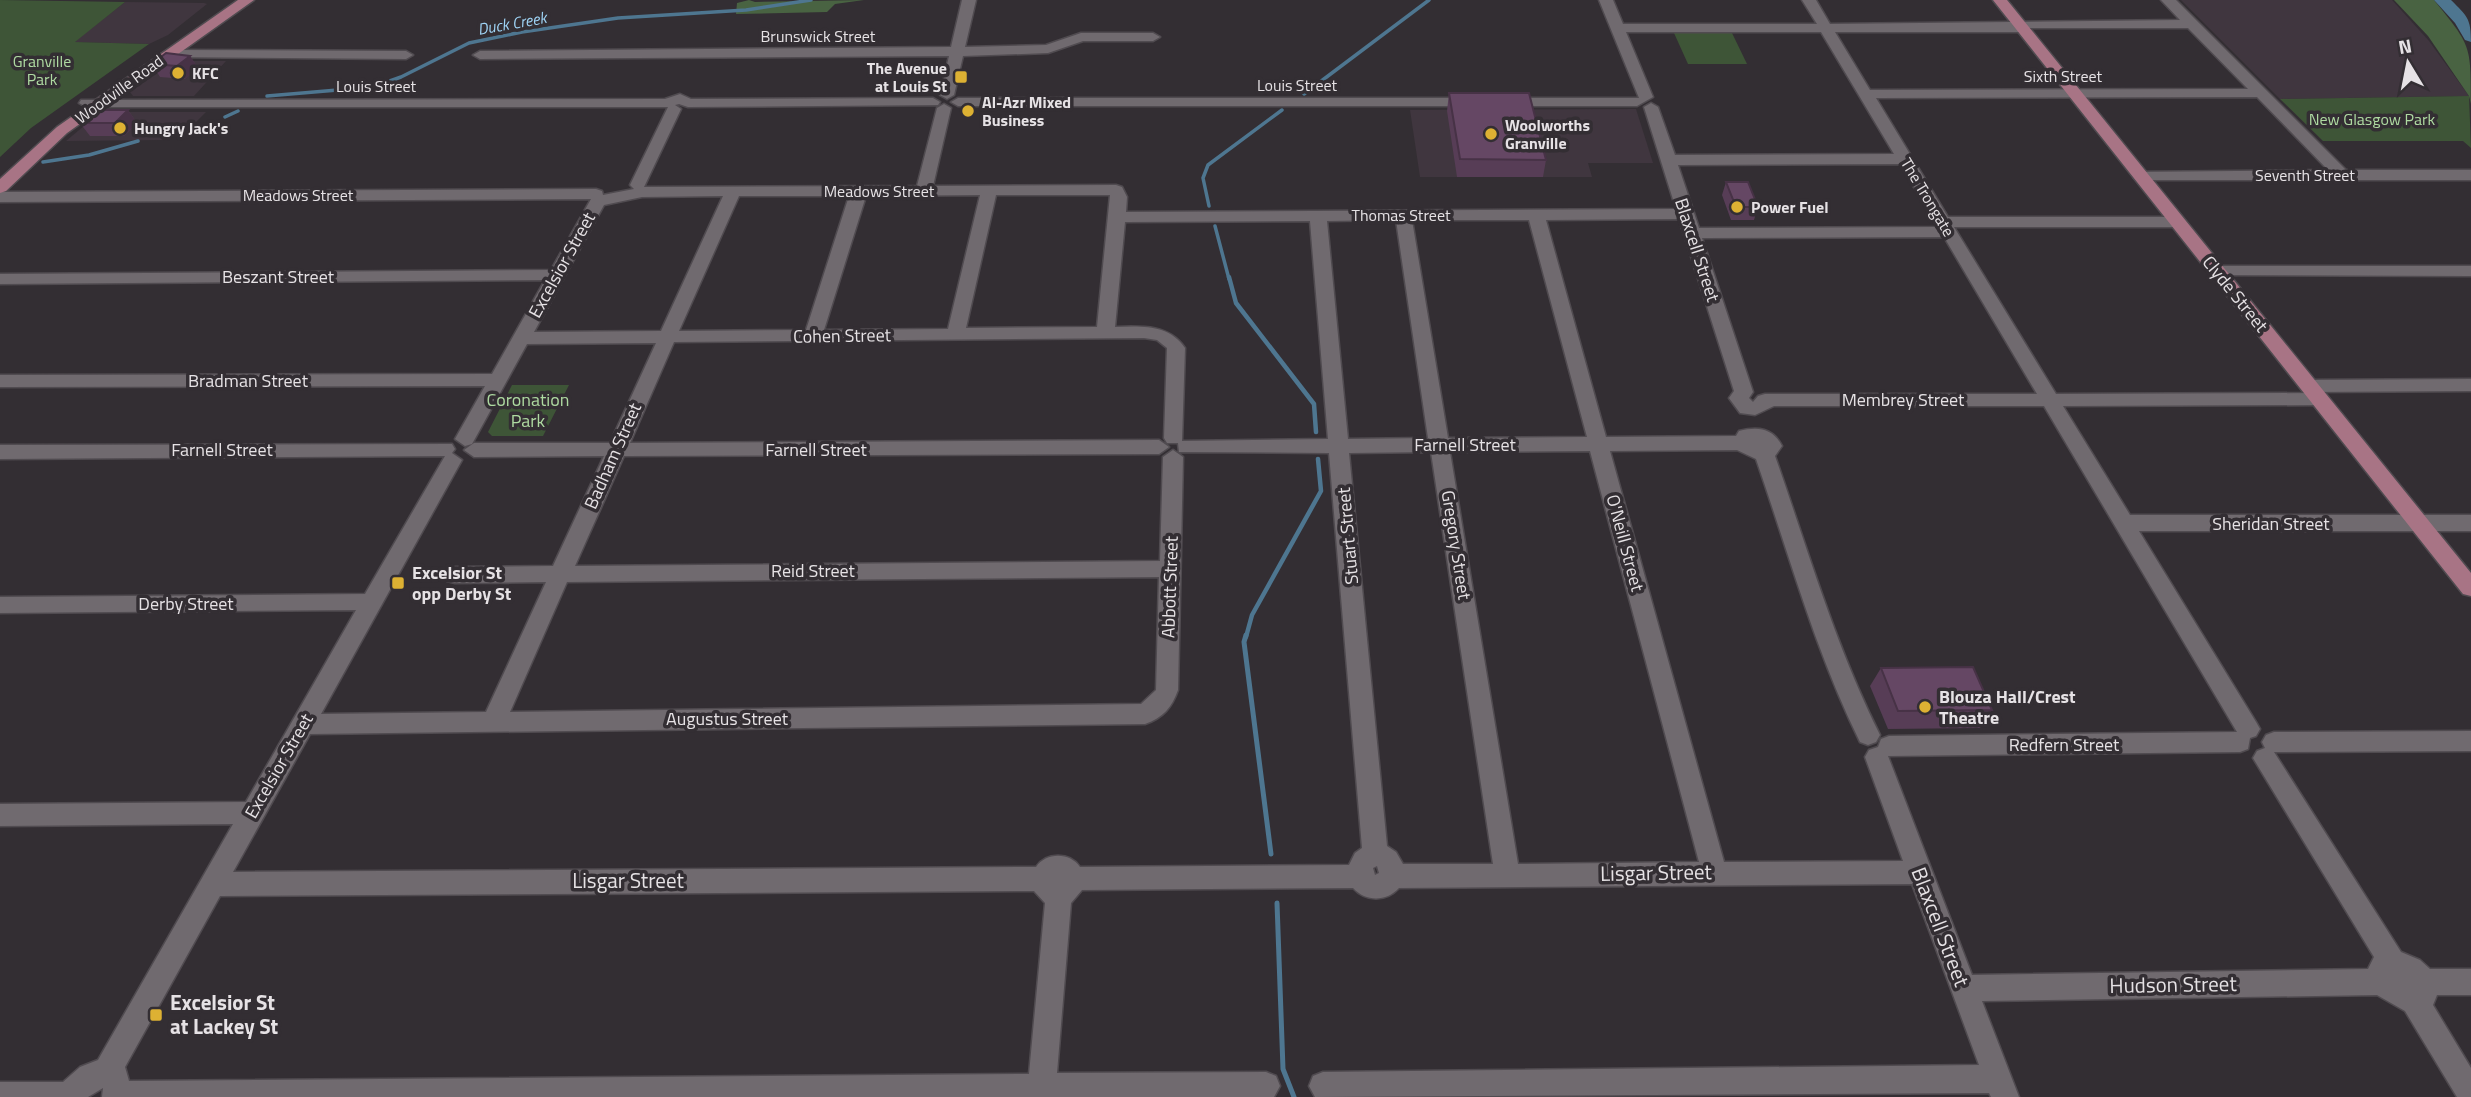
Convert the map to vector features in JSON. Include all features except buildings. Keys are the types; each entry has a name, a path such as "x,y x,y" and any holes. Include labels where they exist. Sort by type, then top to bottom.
{"main road":[{"name":"Woodville Road","path":"0,188 12,167 92,103 233,0"},
{"name":"Woodville Road","path":"92,103 247,0"},
{"name":"Clyde Street","path":"2000,0 2471,589"}],"street":[{"path":"924,191 969,0"},
{"name":"Blaxcell Street","path":"1606,0 1668,160 1753,400 1755,443 1853,705 1878,746 1919,872 2001,1088"},
{"name":"The Trongate","path":"1809,0 2123,523 2244,736"},
{"path":"2168,0 2342,175"},
{"path":"1618,28 2191,24"},
{"name":"Brunswick Street","path":"480,55 957,53 1048,49 1081,37 1153,37"},
{"path":"168,54 406,55"},
{"name":"Sixth Street","path":"1866,94 2260,93"},
{"name":"Louis Street","path":"92,103 677,105 945,102 1645,102"},
{"path":"640,188 677,105"},
{"path":"1668,160 1905,159"},
{"name":"Seventh Street","path":"2140,175 2471,175"},
{"name":"Meadows Street","path":"0,197 597,197 640,188 733,192 1116,190 1119,194 1117,217"},
{"path":"955,335 989,190"},
{"path":"813,336 859,191"},
{"name":"Badham Street","path":"494,721 733,192"},
{"name":"Excelsior Street","path":"111,1088 212,884 522,338 597,197"},
{"name":"O'Neill Street","path":"1536,214 1714,872"},
{"name":"Thomas Street","path":"1117,217 1686,214"},
{"name":"Stuart Street","path":"1318,215 1340,446 1368,866"},
{"name":"Gregory Street","path":"1403,215 1507,875"},
{"path":"1105,333 1117,217"},
{"path":"1692,233 2178,222"},
{"path":"2217,271 2471,271"},
{"name":"Beszant Street","path":"0,279 557,275"},
{"name":"Cohen Street","path":"522,338 1105,333 1162,335"},
{"name":"Abbott Street","path":"1151,711 1163,701 1167,690 1176,348 1173,342 1162,335"},
{"name":"Bradman Street","path":"0,381 497,380"},
{"name":"Membrey Street","path":"1753,400 2050,400 2314,393 2471,385"},
{"name":"Farnell Street","path":"0,452 459,449 616,451 1755,443"},
{"name":"Sheridan Street","path":"2123,523 2471,523"},
{"name":"Reid Street","path":"455,575 1170,569"},
{"name":"Derby Street","path":"0,605 372,602"},
{"name":"Augustus Street","path":"303,724 1128,716 1151,711"},
{"path":"2244,736 2248,751 2471,741"},
{"name":"Redfern Street","path":"1878,746 2244,736"},
{"path":"2270,750 2388,972 2394,993 2471,982"},
{"path":"0,815 252,813"},
{"name":"Lisgar Street","path":"212,884 1059,884 1368,866 1390,862 1393,876 1919,872"},
{"path":"1042,1092 1059,884"},
{"name":"Hudson Street","path":"1963,988 2388,972"},
{"path":"2418,991 2471,1094"},
{"path":"0,1096 70,1096 82,1082 111,1088 1042,1092 1266,1086"},
{"path":"1323,1087 2001,1088"}],"shaded area":[{"path":"2181,0 2392,0 2429,41 2469,96 2280,99"},
{"path":"125,2 207,4 168,35 149,44 74,42"},
{"path":"175,61 226,61 194,96 133,96 130,92"},
{"path":"1636,109 1653,163 1588,163 1592,177 1420,177 1410,110"},
{"path":"113,112 206,112 188,130 162,140 66,141 97,115"}],"green space":[{"name":"Granville Park","path":"0,0 125,2 75,42 149,44 31,128 0,157"},
{"path":"749,0 864,0 835,4 827,12 736,14 737,3"},
{"path":"2394,0 2434,0 2455,27 2462,37 2469,57 2471,104 2469,96 2428,36"},
{"path":"1674,33 1732,33 1747,64 1688,64"},
{"name":"New Glasgow Park","path":"2469,96 2471,148 2463,141 2323,141 2280,99"},
{"name":"Coronation Park","path":"512,385 569,385 543,436 492,436 488,432"}],"waterway":[{"name":"Duck Creek","path":"267,96 373,87 401,77 469,43 522,32 618,18 746,10 811,0"},
{"path":"1304,94 1429,0"},
{"path":"2442,0 2462,21 2471,37"},
{"path":"1209,206 1203,178 1208,165 1282,110"},
{"name":"Duck Creek","path":"225,117 238,111"},
{"name":"Duck Creek","path":"43,162 89,155 138,141"},
{"path":"1215,226 1229,279"},
{"path":"1229,277 1236,303 1314,404 1316,432"},
{"path":"1246,637 1252,615 1321,491 1318,459"},
{"path":"1246,635 1244,642 1271,854"},
{"path":"1277,903 1283,1069 1294,1097"}],"place":[{"name":"KFC","path":"178,73"},
{"name":"The Avenue at Louis St","path":"961,77"},
{"name":"Al-Azr Mixed Business","path":"968,111"},
{"name":"Hungry Jack's","path":"120,128"},
{"name":"Woolworths Granville","path":"1491,134"},
{"name":"Power Fuel","path":"1737,207"},
{"name":"Excelsior St opp Derby St","path":"398,583"},
{"name":"Blouza Hall/Crest Theatre","path":"1925,707"},
{"name":"Excelsior St at Lackey St","path":"156,1015"}]}
